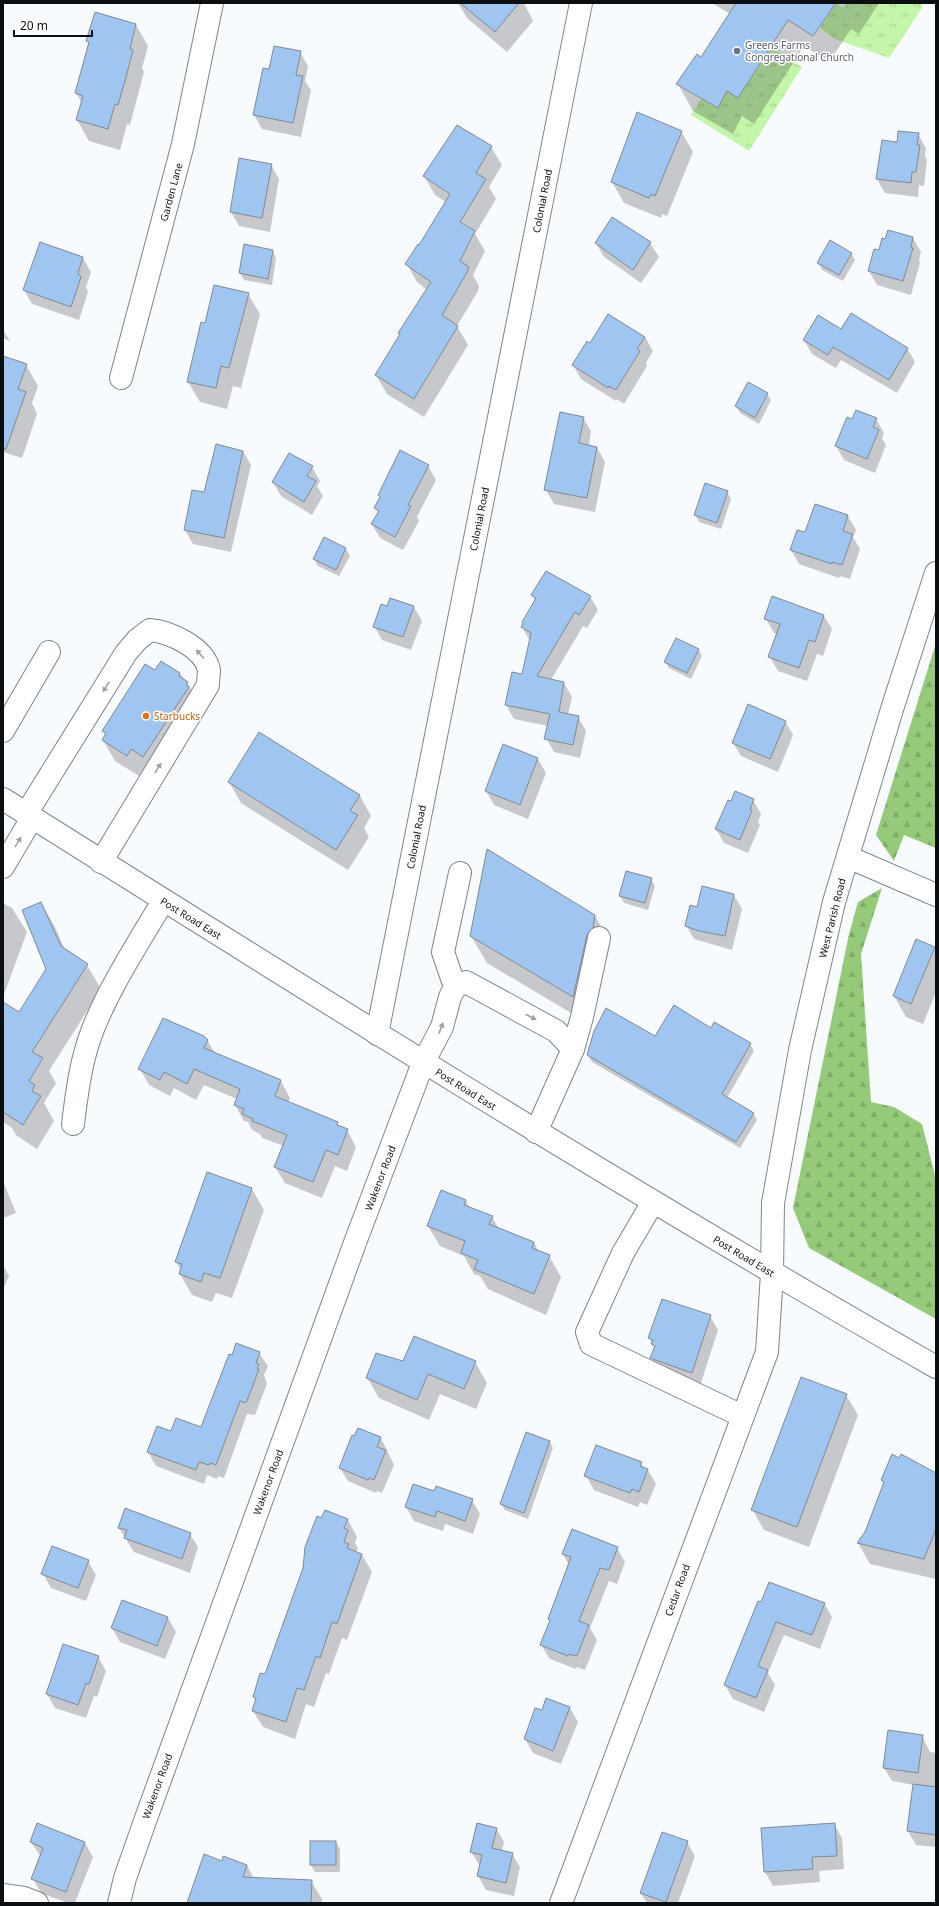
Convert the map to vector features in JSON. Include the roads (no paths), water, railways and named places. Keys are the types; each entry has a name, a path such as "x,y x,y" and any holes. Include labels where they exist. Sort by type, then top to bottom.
{"street":[{"name":"Garden Lane","path":"121,378 183,144 212,3"},
{"name":"Colonial Road","path":"377,1034 581,3"},
{"name":"West Parish Road","path":"772,1273 774,1203 800,1050 834,902 936,573"},
{"path":"3,867 29,816 126,653 145,633 150,630 159,630 194,648 204,659 209,670 208,685 102,862"},
{"path":"3,731 49,652"},
{"name":"Post Road East","path":"3,799 423,1063 536,1132 772,1273 936,1368"},
{"path":"848,857 936,895"},
{"path":"460,873 443,952 455,987 466,982 556,1031 573,1049"},
{"path":"73,1124 78,1084 93,1029 119,977 164,901"},
{"path":"536,1132 573,1049 582,1017 599,938"},
{"name":"Wakenor Road","path":"120,1903 125,1878 145,1821 354,1248 423,1063 442,1027 450,997 455,987"},
{"path":"653,1202 624,1253 587,1332 591,1344 742,1416"},
{"name":"Cedar Road","path":"561,1903 767,1352 772,1273"},
{"path":"3,1895 24,1898 37,1903"}],"place":[{"name":"Greens Farms Congregational Church","path":"737,51"},
{"name":"Starbucks","path":"146,716"}]}
